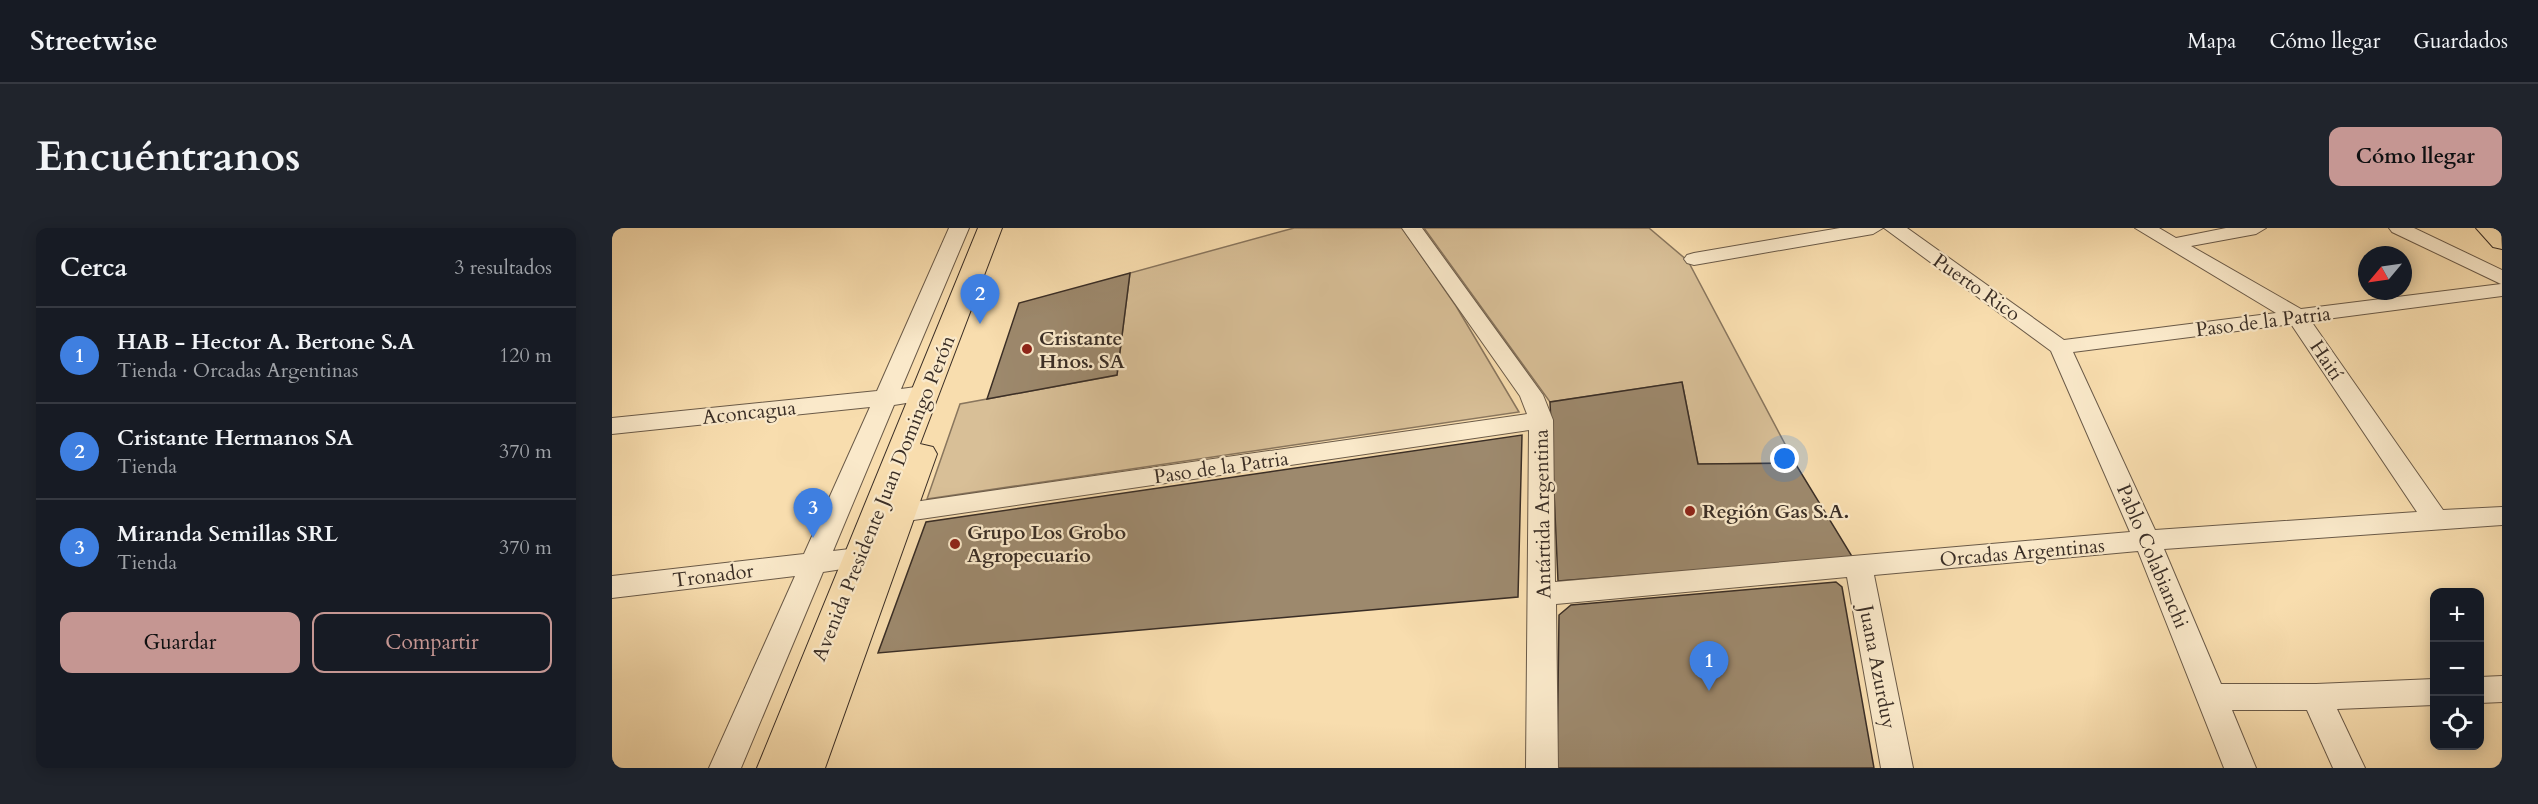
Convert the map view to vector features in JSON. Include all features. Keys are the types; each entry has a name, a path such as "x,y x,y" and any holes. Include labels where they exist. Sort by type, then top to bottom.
{"main road":[{"name":"Avenida Presidente Juan Domingo Perón","path":"777,768 990,228"},
{"name":"Avenida Presidente Juan Domingo Perón","path":"805,768 1007,228"},
{"path":"2488,228 2502,242"}],"street":[{"name":"Avenida Presidente Juan Domingo Perón","path":"725,768 959,228"},
{"name":"Antártida Argentina","path":"1412,228 1531,395 1541,420 1542,768"},
{"path":"1694,259 1873,228"},
{"name":"Puerto Rico","path":"1894,228 2060,347"},
{"name":"Haití","path":"2145,228 2297,316 2435,519"},
{"path":"2174,244 2256,228"},
{"path":"2399,228 2502,278"},
{"name":"Paso de la Patria","path":"2060,347 2502,290"},
{"name":"Pablo Colabianchi","path":"2060,347 2147,540 2240,768"},
{"name":"Aconcagua","path":"612,426 923,394"},
{"name":"Paso de la Patria","path":"900,513 1541,420"},
{"name":"Orcadas Argentinas","path":"1543,594 2147,540 2502,516"},
{"name":"Tronador","path":"612,587 858,558"},
{"name":"Juana Azurduy","path":"1859,567 1897,768"},
{"path":"2484,690 2502,689"},
{"path":"2211,697 2316,697 2430,692"},
{"path":"2316,697 2349,768"}],"shaded area":[{"path":"1294,228 1402,228 1456,306 1519,412 927,499 960,404 1117,375 1130,273"},
{"path":"1424,228 1649,228 1688,261 1795,463 1698,464 1682,382 1550,402"}],"building":[{"path":"1130,273 1117,375 987,399 1019,303"},
{"name":"Región Gas S.A.","path":"1682,382 1698,464 1795,463 1853,558 1558,581 1550,402"},
{"path":"1522,435 1518,597 878,653 926,522"},
{"path":"1836,582 1842,587 1874,768 1557,768 1559,615 1571,605"}],"place":[{"name":"Cristante Hermanos SA","path":"980,324"},
{"name":"Cristante Hnos. SA","path":"1027,349"},
{"name":"Región Gas S.A.","path":"1690,511"},
{"name":"Miranda Semillas SRL","path":"813,538"},
{"name":"Grupo Los Grobo Agropecuario","path":"955,544"},
{"name":"HAB - Hector A. Bertone S.A","path":"1709,691"}]}
